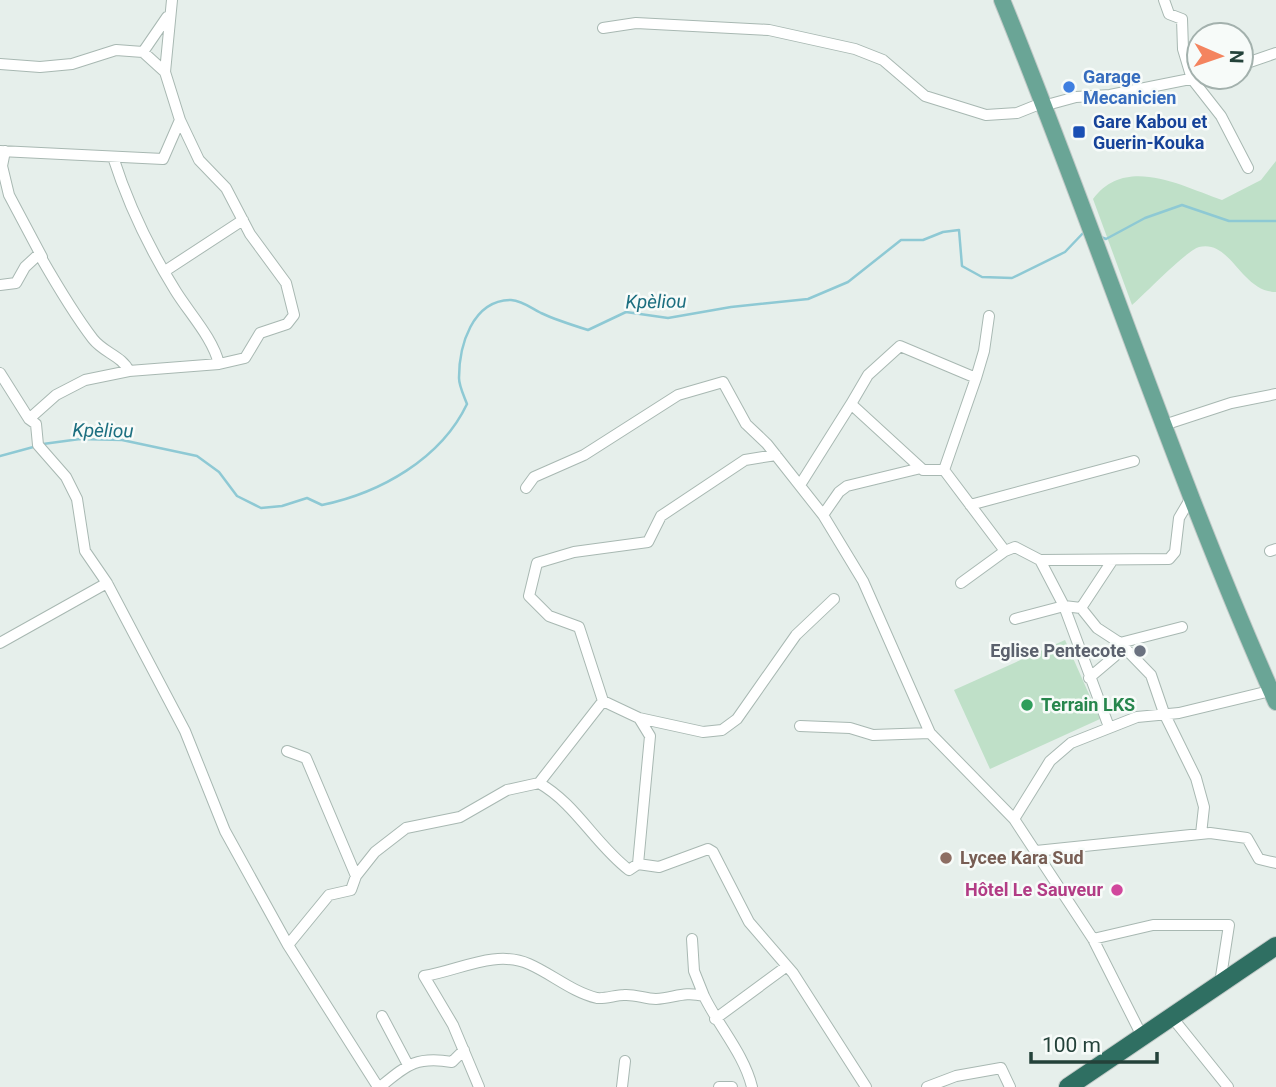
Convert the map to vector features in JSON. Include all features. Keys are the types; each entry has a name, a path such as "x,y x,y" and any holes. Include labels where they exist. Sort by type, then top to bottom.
{"highway":[{"path":"1068,1087 1276,946"}],"main road":[{"path":"1002,0 1104,259 1164,425 1274,694"}],"street":[{"path":"29,419 56,395 85,380 116,376 129,371 219,364 245,358 260,333 287,324 295,315 286,284 250,234 226,188 199,160 180,120 165,72 168,15 172,0"},
{"path":"1164,0 1169,14 1182,19 1185,53"},
{"path":"143,52 168,15"},
{"path":"603,28 636,23 769,30 855,49 883,60 925,96 986,115 1017,113 1042,104 1076,97 1111,95 1185,80"},
{"path":"0,64 40,67 72,64 116,50 143,52 165,72"},
{"path":"1255,60 1276,53"},
{"path":"1205,91 1222,116 1248,167"},
{"path":"129,371 121,359 106,354 91,337 39,254 9,195 2,166 3,151 163,159 180,120"},
{"path":"113,157 137,223 216,350 219,364"},
{"path":"165,271 243,220"},
{"path":"39,254 56,270"},
{"path":"0,285 16,283 25,267 39,254"},
{"path":"944,470 984,351 989,316"},
{"path":"800,485 868,375 900,346 976,378"},
{"path":"0,373 38,429 38,446 66,477 77,499 85,551 107,583 185,731 225,831 288,945 379,1087 408,1065 427,1058 452,1062 464,1050"},
{"path":"526,488 534,477 583,455 628,424 678,395 723,382 746,424 823,514 863,581 930,733 1014,819 1093,939 1142,1036"},
{"path":"1164,425 1231,403 1276,394"},
{"path":"851,404 921,468"},
{"path":"776,456 745,460 661,516 648,542 573,552 537,563 529,596 549,616 579,627 603,701 639,718 703,732 722,730 737,719 796,635 816,612 834,599"},
{"path":"970,505 1134,461"},
{"path":"823,514 847,485 921,468 944,470 1005,551"},
{"path":"961,583 1005,551 1015,547 1040,560 1166,560 1172,557 1179,518 1192,495"},
{"path":"1040,560 1064,606 1109,727"},
{"path":"1081,608 1112,561"},
{"path":"0,643 107,583"},
{"path":"1015,619 1064,606 1081,608 1097,628 1120,643 1151,675 1164,713 1196,778 1204,807 1200,834"},
{"path":"1120,643 1182,627"},
{"path":"1089,678 1115,656 1120,643"},
{"path":"1014,819 1050,761 1071,743 1138,717 1179,713 1245,694 1274,694"},
{"path":"288,945 328,894 351,890 356,876 375,852 406,828 460,817 507,790 539,783 603,701"},
{"path":"638,864 650,736 639,718"},
{"path":"800,726 850,728 873,735 930,733"},
{"path":"287,751 306,758 356,876"},
{"path":"539,783 560,795 609,855 629,870 638,864 659,867 711,849 749,922 787,967 866,1087"},
{"path":"1036,851 1200,834 1247,838 1259,859 1276,863"},
{"path":"1093,939 1153,925 1229,925 1220,984"},
{"path":"692,939 694,971 704,996 715,1019 746,1063 752,1087"},
{"path":"478,1087 464,1050 424,976 452,972 480,961 505,959 528,963 572,988 600,999 632,994 659,999 688,992 704,996"},
{"path":"715,1019 787,967"},
{"path":"382,1016 408,1065"},
{"path":"1171,1016 1228,1087"},
{"path":"622,1087 625,1061"},
{"path":"927,1087 956,1076 1001,1068 1010,1087"},
{"path":"719,1087 732,1087"}],"green space":[{"path":"1276,161 1276,292 1264,290 1254,284 1220,251 1199,247 1176,264 1132,305 1093,199 1106,186 1121,179 1138,176 1172,182 1222,200 1261,180"},
{"name":"Terrain LKS","path":"1065,640 1100,719 990,769 954,690"}],"waterway":[{"path":"1101,237 1106,239 1145,218 1182,205 1229,221 1276,221"},
{"name":"Kpèliou","path":"43,444 80,439 122,440 197,456 219,472 237,496 261,508 282,506 307,498 322,505 387,482 407,471 442,441 467,404 459,378 465,339 477,316 498,302 519,302 552,318 588,330 626,312 668,318 731,307 808,299 848,282 901,240 923,240 943,232 959,230 962,266 982,277 1012,278 1065,252 1085,231"},
{"name":"Kpèliou","path":"0,456 37,446"}],"place":[{"name":"Garage Mecanicien","path":"1069,87"},
{"name":"Gare Kabou et Guerin-Kouka","path":"1079,132"},
{"name":"Eglise Pentecote","path":"1140,651"},
{"name":"Terrain LKS","path":"1027,705"},
{"name":"Lycee Kara Sud","path":"946,858"},
{"name":"Hôtel Le Sauveur","path":"1117,890"}]}
